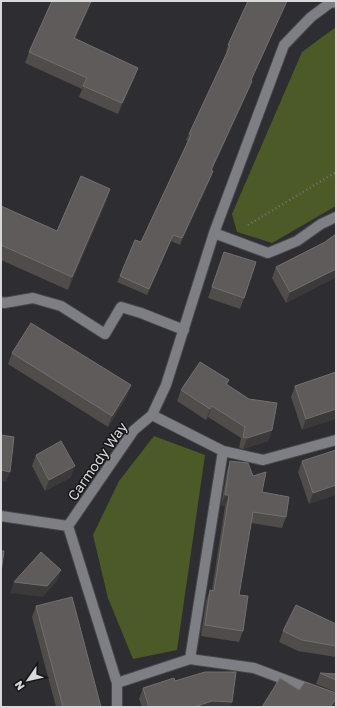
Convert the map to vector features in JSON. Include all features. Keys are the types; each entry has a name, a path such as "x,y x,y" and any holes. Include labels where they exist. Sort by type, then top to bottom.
{"street":[{"path":"336,2 330,4 311,17 284,45 214,233 166,385 152,415 223,451 263,460 336,440"},
{"path":"214,233 268,253 297,241 321,224 336,217"},
{"path":"1,302 4,303 33,298 61,306 104,334 121,307 141,313 184,330"},
{"name":"Carmody Way","path":"68,526 134,430 152,415"},
{"path":"190,659 223,451"},
{"path":"1,516 68,526 118,683 117,707"},
{"path":"118,683 190,659 254,668 336,699"}],"path":[{"path":"227,237 336,172"}],"green space":[{"path":"336,27 336,206 272,243 237,232 232,214 302,52"},
{"path":"154,436 205,455 177,650 133,659 108,598 93,535 119,481"}],"building":[{"path":"52,1 91,1 74,38 138,68 122,103 83,86 87,78 29,52"},
{"path":"248,1 287,1 211,170 213,171 182,238 173,235 149,289 120,276 135,240 141,242 191,135 189,134 230,46 228,45"},
{"path":"81,176 110,189 72,277 1,245 1,206 57,231"},
{"path":"336,234 336,269 290,292 276,267 325,242"},
{"path":"224,252 256,262 244,298 212,287"},
{"path":"31,323 131,385 112,416 12,353"},
{"path":"200,362 229,380 226,384 249,399 277,403 272,430 247,438 243,437 245,427 212,406 210,409 181,390"},
{"path":"336,372 336,409 306,419 295,386"},
{"path":"1,435 14,437 10,472 1,470"},
{"path":"61,441 75,466 49,480 36,455"},
{"path":"336,450 336,485 313,493 302,461"},
{"path":"230,461 248,463 253,476 266,472 262,492 289,497 286,517 253,512 239,595 248,596 243,631 205,625 210,590 214,591 229,495 225,495"},
{"path":"1,551 4,551 1,572"},
{"path":"41,552 61,570 47,586 14,582"},
{"path":"72,597 101,707 63,707 36,606"},
{"path":"296,605 336,624 336,646 302,640 283,631"},
{"path":"205,672 236,672 232,702 212,701 194,707 149,707 143,688 174,678 175,681"},
{"path":"320,673 336,674 336,680"},
{"path":"280,678 299,690 305,682 336,693 336,699 330,707 262,707"}]}
